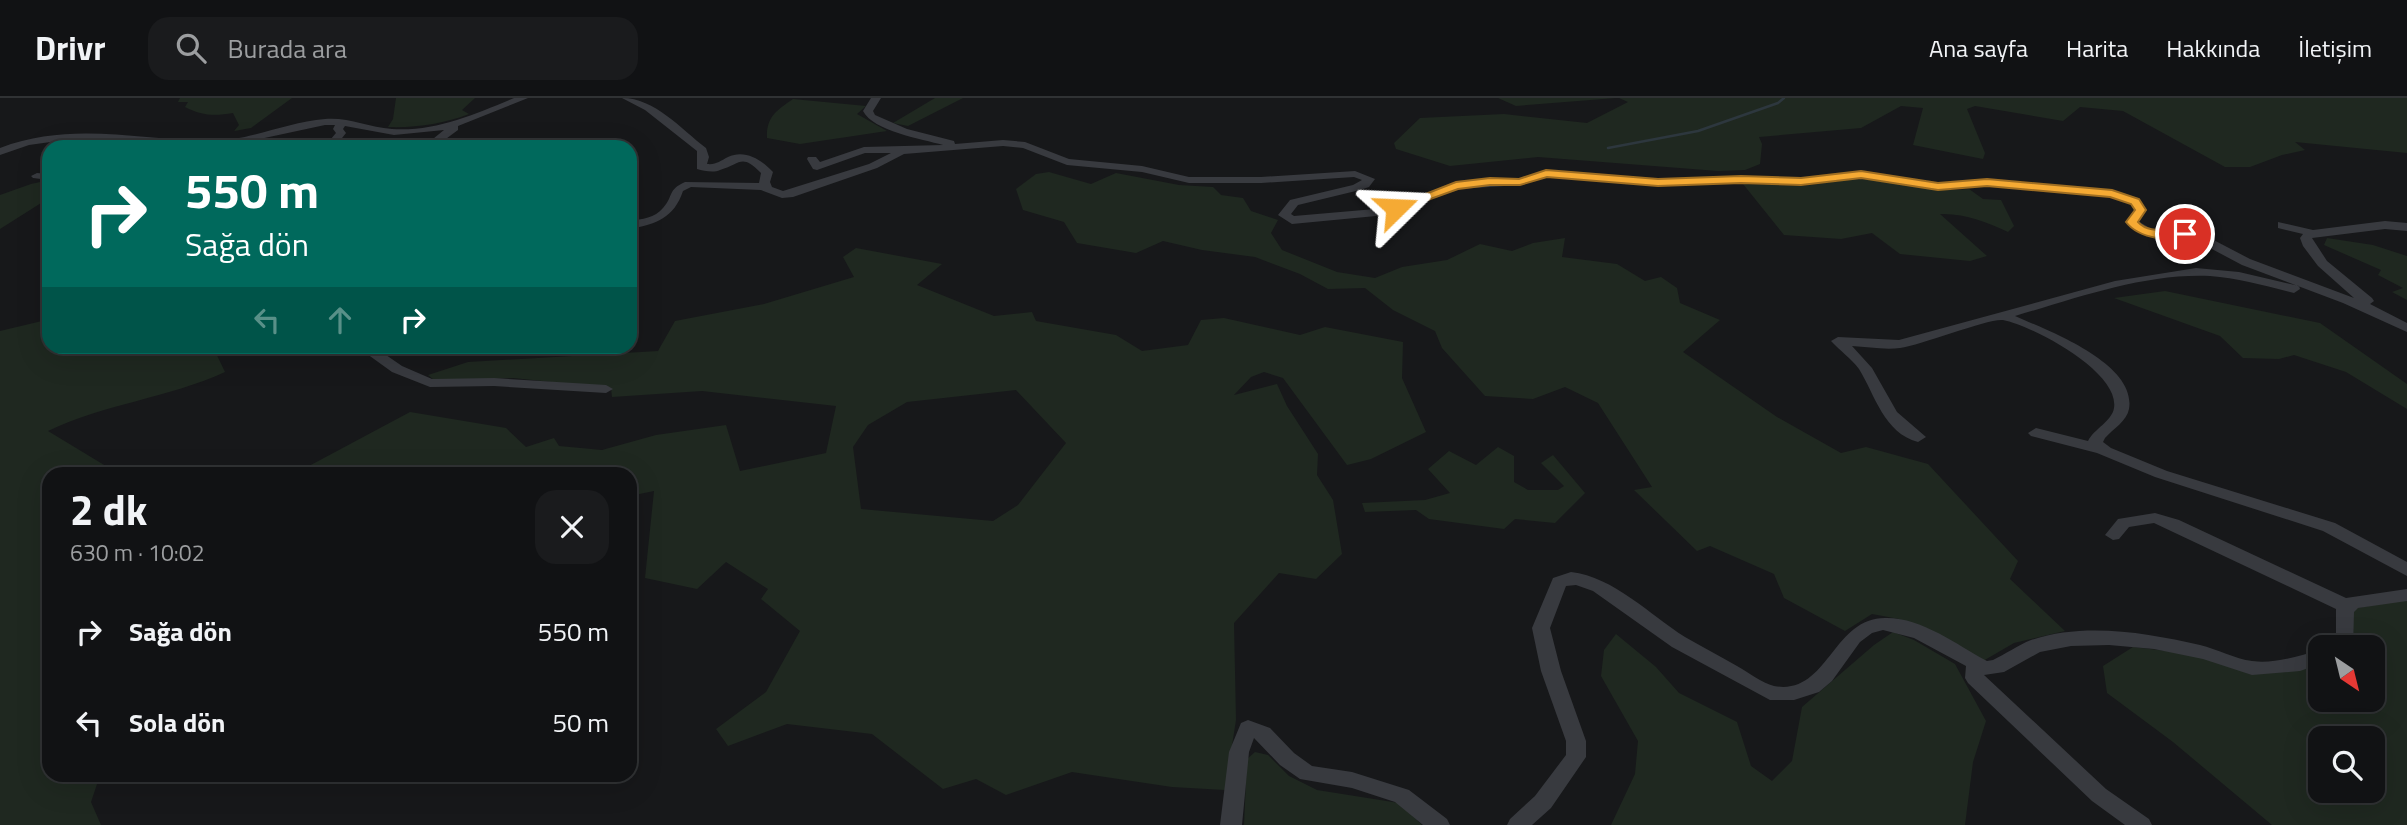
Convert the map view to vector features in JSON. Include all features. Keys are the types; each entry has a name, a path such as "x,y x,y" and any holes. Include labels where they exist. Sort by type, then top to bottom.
{"street":[{"path":"437,140 456,126 523,98"},
{"path":"627,98 664,119 702,150 704,157 701,167 718,167 734,158 754,160 767,172 766,187"},
{"path":"876,98 868,111 871,117 903,131 956,146"},
{"path":"234,140 317,123 343,121 393,132 456,126"},
{"path":"335,140 341,133 338,129 343,121"},
{"path":"0,144 46,138 95,136 155,140"},
{"path":"637,223 664,216 673,205 678,189 689,184 766,187 771,192 793,194 873,166 902,151 1003,143 1024,145 1067,162 1142,169 1189,180 1275,180 1355,174 1369,179 1365,185 1356,188 1294,201 1284,215 1292,220 1376,212 1456,186 1490,181 1520,182 1546,173 1658,182 1801,182 1861,174 1938,187 1987,183 2112,194 2135,202 2140,210 2132,222 2139,230 2154,234 2197,236 2239,259 2383,314 2407,328"},
{"path":"0,152 16,144"},
{"path":"812,159 817,167 863,150 885,147 912,150"},
{"path":"2282,225 2307,229 2407,225"},
{"path":"2307,229 2307,246 2383,314"},
{"path":"1918,437 1897,424 1885,411 1865,368 1858,358 1838,341 1899,344 2072,296 2184,273 2241,275 2383,314"},
{"path":"2004,315 2046,333 2087,356 2116,384 2123,404 2119,417 2097,435 2095,443 2102,449"},
{"path":"375,354 397,369 430,383 494,382 606,389"},
{"path":"2036,433 2102,449 2161,474 2329,527 2407,570"},
{"path":"2113,536 2124,523 2155,518 2348,607"},
{"path":"1518,825 1543,802 1576,757 1576,740 1550,671 1541,628 1559,582 1571,578 1599,587 1679,642 1770,693 1785,695 1810,690 1832,671 1837,658 1859,635 1871,627 1885,624 1911,629 1983,667"},
{"path":"2345,635 2345,609 2353,602 2407,595"},
{"path":"2141,825 2099,795 1975,678 1974,669 2006,663 2035,646 2071,639 2109,638 2179,647 2252,667 2308,661"},
{"path":"1231,825 1239,752 1248,728 1264,733 1287,759 1307,773 1352,780 1402,796 1439,825"}],"shaded area":[{"path":"180,98 292,98 251,128 234,131 239,125 233,113 203,114 185,107 188,102 178,102"},
{"path":"396,98 475,98 462,110 469,114 429,125 388,127 393,119"},
{"path":"935,98 963,98 908,126 893,123"},
{"path":"1498,98 1616,98 1516,106"},
{"path":"1619,98 2407,98 2407,153 2295,142 2305,150 2250,167 2225,167 2123,111 2080,107 2063,121 1975,106 1967,109 1985,153 1983,159 1913,145 1923,108 1901,106 1861,128 1759,137 1762,144 1760,164 1745,170 1718,171 1538,157 1450,166 1396,149 1394,143 1420,118 1504,114 1587,123 1628,102"},
{"path":"793,99 866,106 857,114 887,131 800,144 767,138 771,119"},
{"path":"1049,172 1091,184 1116,173 1179,185 1213,187 1221,195 1243,198 1251,211 1278,220 1271,233 1282,250 1337,272 1375,278 1402,267 1447,260 1480,244 1512,251 1533,243 1565,238 1562,257 1617,264 1645,281 1661,277 1677,288 1680,303 1720,320 1683,352 1777,417 1841,453 1866,447 1928,464 2018,561 2010,579 2065,631 2014,643 1983,661 1899,619 1872,614 1845,631 1784,598 1774,574 1710,546 1697,551 1634,490 1652,487 1598,403 1565,387 1533,399 1485,396 1442,348 1435,331 1393,310 1365,288 1328,289 1300,274 1255,257 1202,250 1163,241 1136,253 1077,243 1064,222 1023,210 1016,189 1036,174"},
{"path":"1855,179 1940,190 1969,189 1983,199 2001,200 2014,226 2008,232 1975,219 1940,214 1987,256 1970,261 1900,254 1872,233 1841,239 1784,235 1743,184 1804,186"},
{"path":"42,182 42,202 0,229 0,195"},
{"path":"2327,238 2373,245 2407,256 2407,300 2392,292 2403,288 2378,275 2381,270 2324,245"},
{"path":"856,248 942,264 917,285 994,316 1032,312 1036,321 1116,335 1142,351 1188,345 1201,320 1224,318 1300,335 1325,327 1403,342 1402,378 1426,432 1371,459 1347,465 1283,378 1264,372 1251,377 1234,395 1277,384 1287,406 1318,454 1317,475 1333,500 1342,554 1316,579 1279,573 1234,623 1236,720 1225,790 1172,787 1072,772 1006,795 976,779 943,789 872,734 787,724 728,746 716,729 766,692 800,631 761,599 768,589 726,562 697,589 645,578 654,491 637,495 637,467 307,467 410,412 506,428 526,447 554,438 559,446 602,450 656,435 726,425 740,471 826,453 836,406 702,391 612,397 611,388 513,378 435,381 428,375 468,362 658,351 675,321 764,304 854,277 843,257","holes":["1016,390 1066,443 1018,505 993,521 861,509 853,447 868,425 907,402"]},
{"path":"2165,291 2320,323 2407,384 2407,409 2346,372 2294,355 2279,359 2243,358 2220,336 2114,298"},
{"path":"42,321 42,354 216,354 225,372 181,388 91,414 48,431 107,467 42,467 42,782 98,782 91,802 101,825 0,825 0,331"},
{"path":"1498,447 1514,456 1514,482 1528,490 1558,490 1564,486 1541,463 1553,455 1585,493 1555,523 1515,519 1504,529 1429,519 1416,510 1365,512 1362,503 1425,500 1450,493 1428,469 1449,451 1476,465"},
{"path":"2407,599 2407,825 2272,825 2173,742 2107,693 2103,666 2133,647 2303,667 2308,665 2308,712 2385,712 2385,635 2353,635 2352,609"},
{"path":"1893,632 1914,640 1955,664 1986,721 1973,762 1965,825 1611,825 1635,774 1638,741 1601,676 1604,650 1616,634 1656,667 1679,693 1737,722 1751,766 1772,781 1792,761 1802,707"},
{"path":"1255,752 1268,755 1289,776 1317,790 1399,803 1422,825 1244,825 1247,759"}],"waterway":[{"path":"1608,148 1698,131 1778,103 1784,98"}],"route":[{"path":"1396,208 1456,186 1490,181 1520,182 1546,173 1606,180 1658,182 1801,182 1861,174 1938,187 1987,183 2112,194 2135,202 2140,210 2132,222 2139,230 2154,234 2185,234"}]}
